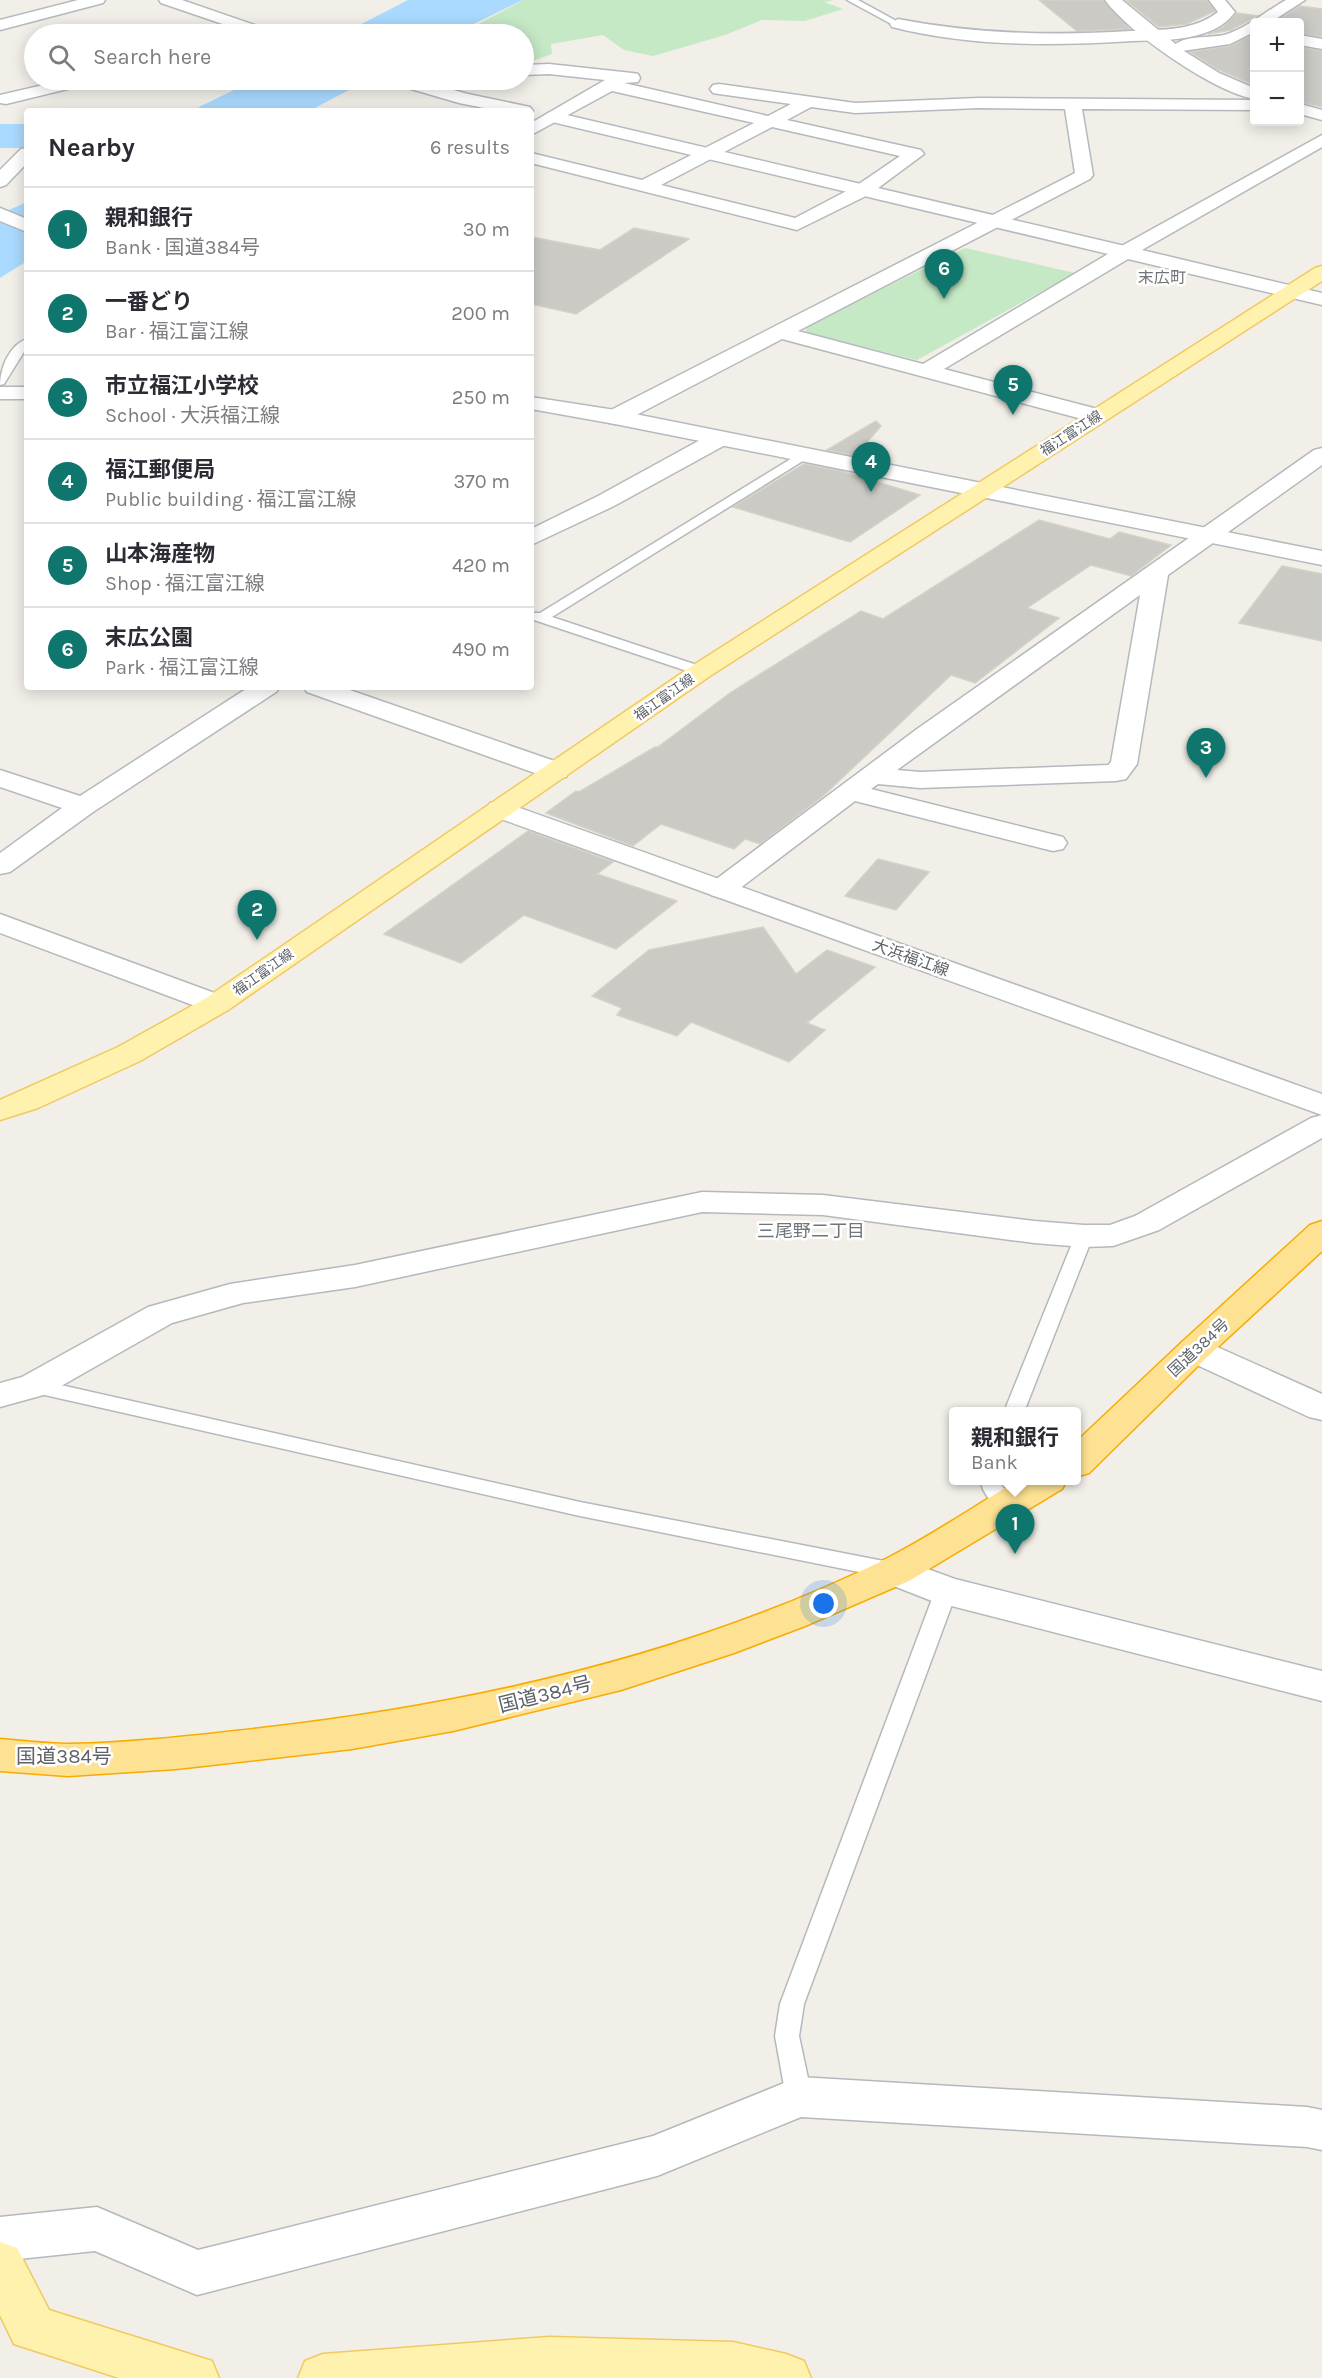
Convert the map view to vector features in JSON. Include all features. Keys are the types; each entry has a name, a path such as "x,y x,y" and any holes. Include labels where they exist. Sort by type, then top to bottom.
{"highway":[{"name":"国道384号","path":"1081,1460 1194,1350 1322,1232"},
{"name":"国道384号","path":"0,1755 68,1760 176,1753 352,1733 453,1716 621,1675 720,1643 790,1617 895,1571 999,1493 1030,1485"}],"main road":[{"name":"福江富江線","path":"0,1110 27,1101 129,1054 217,1004 701,672 1322,272"},
{"path":"0,2264 32,2328 194,2378"},
{"path":"323,2378 549,2360 733,2365 786,2378"}],"street":[{"path":"0,25 97,0"},
{"path":"167,0 235,24"},
{"path":"1113,0 1166,48 1206,74 1250,92"},
{"path":"898,24 946,34 981,37 1063,40 1151,35 1202,29 1227,12 1217,0"},
{"path":"1269,18 1297,0"},
{"path":"1166,48 1222,42 1250,30"},
{"path":"1304,41 1322,44"},
{"path":"534,70 549,69 616,81 771,121 915,154 863,190 797,224 534,159"},
{"path":"534,128 616,81 682,84"},
{"path":"705,87 855,108 980,103 1250,105"},
{"path":"3,98 39,90"},
{"path":"436,90 509,108"},
{"path":"3,98 24,109"},
{"path":"644,186 810,101"},
{"path":"615,417 1084,175 1073,105"},
{"path":"1304,110 1322,115"},
{"path":"534,113 1322,299"},
{"path":"924,372 1125,252 1322,140"},
{"path":"0,181 24,156"},
{"path":"0,214 24,225"},
{"path":"778,332 1097,416"},
{"path":"0,393 24,393"},
{"path":"534,403 1322,558"},
{"path":"534,537 606,501 718,439"},
{"path":"721,889 872,775 1322,455"},
{"path":"872,775 920,780 1116,773 1124,764 1156,574"},
{"path":"0,866 82,806 262,690"},
{"path":"325,690 556,771"},
{"path":"0,778 82,806"},
{"path":"850,792 1053,843"},
{"name":"大浜福江線","path":"500,809 1322,1105"},
{"path":"0,923 217,1004"},
{"path":"0,1395 34,1386 160,1315 242,1292 355,1276 702,1202 823,1204 1084,1236 1113,1235 1147,1223 1322,1125"},
{"path":"1194,1350 1322,1408"},
{"path":"895,1571 946,1591 1322,1686"},
{"path":"0,2239 97,2229 197,2273 657,2155 799,2097 1295,2126 1322,2130"}],"lane":[{"path":"851,0 898,24"},
{"path":"0,382 20,347 24,344"},
{"path":"536,616 802,456"},
{"path":"536,616 701,672"},
{"path":"1016,1407 1084,1236"},
{"path":"34,1386 580,1509 895,1571"},
{"path":"799,2097 787,2036 792,2004 946,1591"}],"green space":[{"path":"524,0 834,0 824,2 843,9 805,21 762,20 725,35 653,56 624,50 603,35 551,44 552,54 534,60 534,24 478,24"},
{"path":"965,248 1075,273 917,360 808,333 805,329 807,326"}],"water":[{"path":"408,0 523,0 474,24 361,24"},
{"path":"234,90 349,90 315,108 197,108"},
{"path":"24,203 24,263 0,278 0,214"}],"building":[{"path":"1039,0 1103,0 1130,29 1077,31"},
{"path":"1126,0 1207,0 1215,11 1187,24 1159,27"},
{"path":"1300,6 1322,9 1322,37 1304,34 1304,18 1280,18"},
{"path":"1237,13 1257,16 1231,30 1208,34 1223,27"},
{"path":"1250,36 1250,83 1217,69 1190,52 1230,46"},
{"path":"1304,48 1322,51 1322,107 1304,103"},
{"path":"634,228 689,239 576,314 534,305 534,238 600,250"},
{"path":"876,421 881,426 855,456 827,450"},
{"path":"804,464 841,471 920,495 850,542 733,507"},
{"path":"1039,520 1110,539 1119,532 1171,545 1131,576 1091,565 1027,608 1059,618 975,683 951,675 823,796 760,844 745,839 734,849 661,824 633,846 546,813 576,791 579,792 658,747 730,693 861,611 883,619"},
{"path":"1282,566 1322,574 1322,641 1239,623"},
{"path":"528,831 613,862 597,874 677,901 616,949 524,915 461,963 384,934"},
{"path":"878,859 929,872 896,910 845,896"},
{"path":"763,927 796,974 827,950 875,967 807,1023 825,1030 789,1062 691,1022 677,1036 617,1015 622,1008 592,996 649,950"}],"waterway":[{"path":"0,136 24,136"}],"place":[{"name":"末広公園","path":"944,299"},
{"name":"山本海産物","path":"1013,415"},
{"name":"福江郵便局","path":"871,492"},
{"name":"市立福江小学校","path":"1206,778"},
{"name":"一番どり","path":"257,940"},
{"name":"親和銀行","path":"1015,1554"}],"district":[{"name":"末広町","path":"1162,277"},
{"name":"三尾野二丁目","path":"811,1231"}]}
